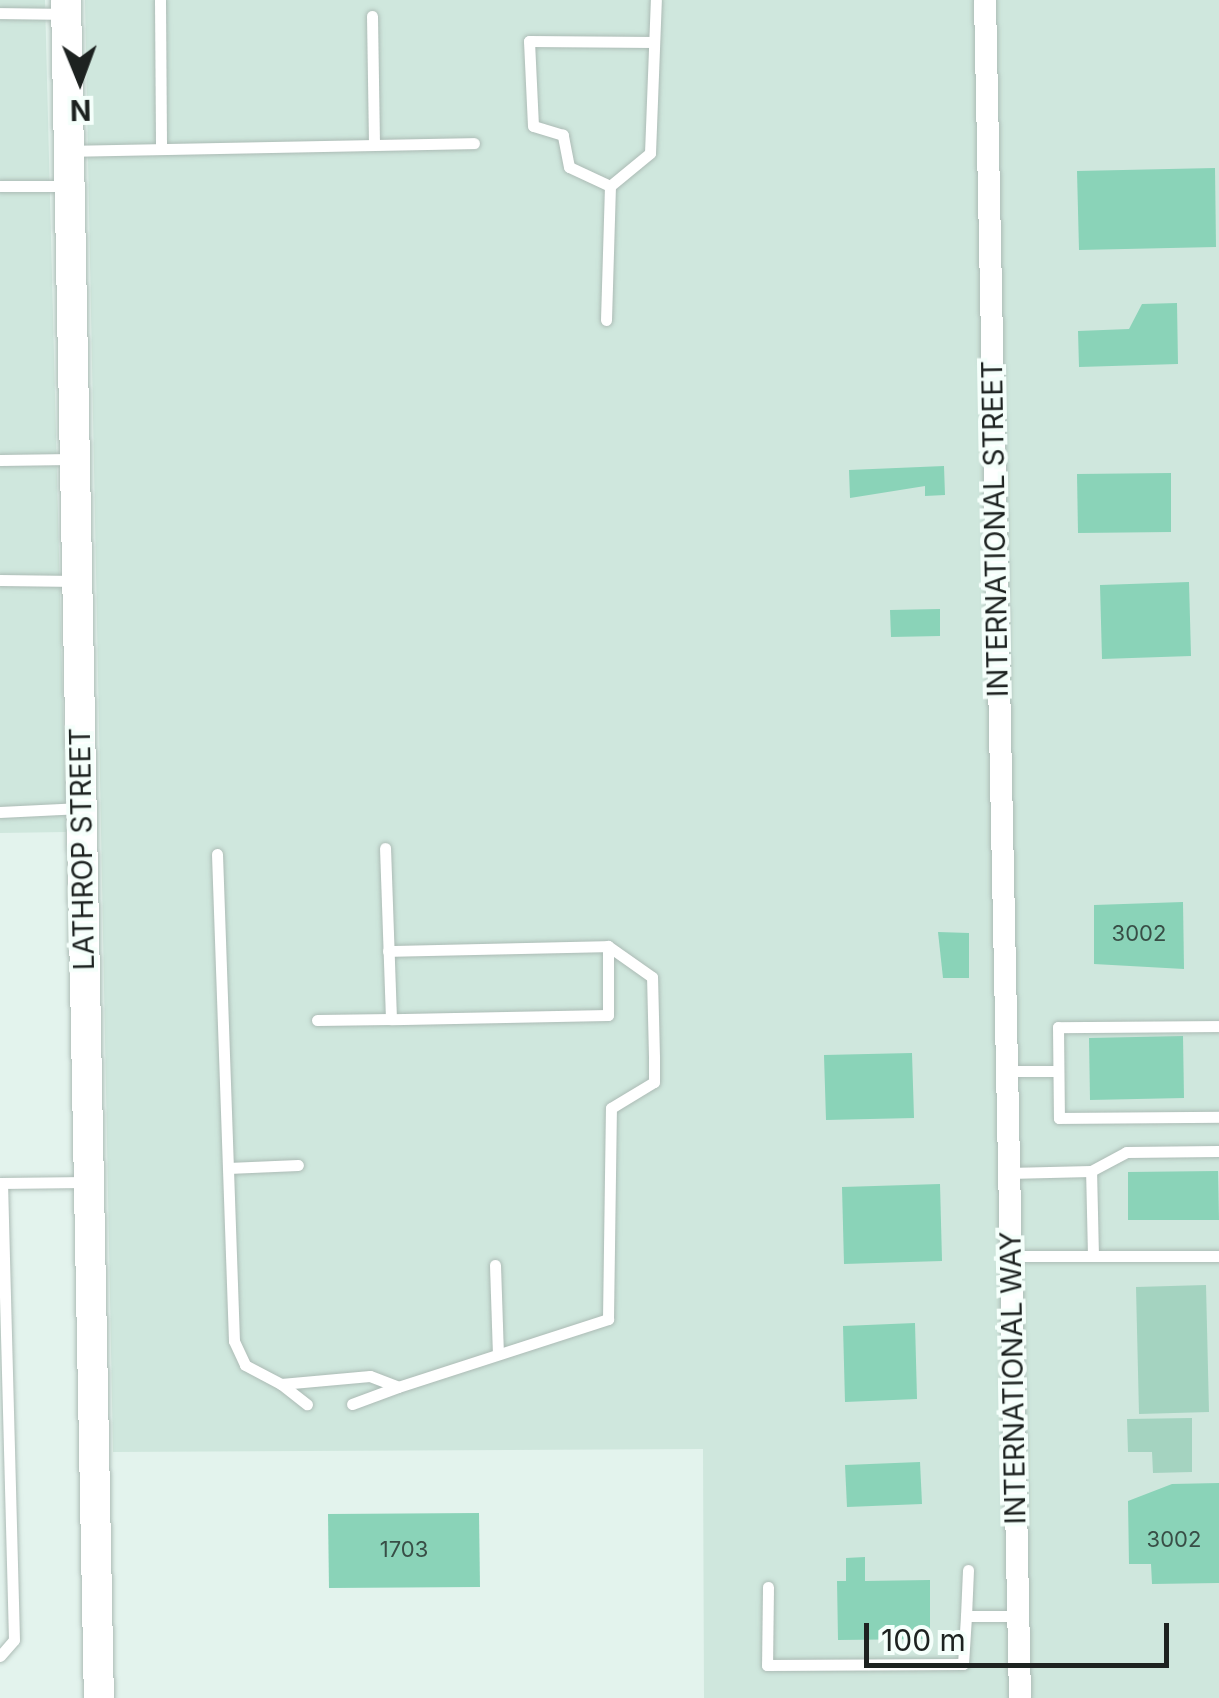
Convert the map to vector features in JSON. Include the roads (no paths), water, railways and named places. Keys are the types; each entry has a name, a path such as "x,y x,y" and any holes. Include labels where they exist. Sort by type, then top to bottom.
{"main road":[{"name":"LATHROP STREET","path":"66,7 99,1698"}],"street":[{"name":"INTERNATIONAL STREET","path":"985,0 1005,1065"},
{"name":"INTERNATIONAL WAY","path":"1005,1065 1020,1698"}],"lane":[{"path":"160,0 161,149"},
{"path":"606,320 610,186 650,153 656,0"},
{"path":"0,13 66,7"},
{"path":"372,16 374,145"},
{"path":"610,186 568,167 563,135 534,126 529,42 654,42"},
{"path":"69,151 474,143"},
{"path":"0,186 70,186"},
{"path":"0,460 76,458"},
{"path":"0,580 77,580"},
{"path":"0,812 81,808"},
{"path":"385,848 390,1019"},
{"path":"217,854 236,1352 306,1404"},
{"path":"352,1404 498,1354 597,1328 614,1302 612,1108 654,1082 649,970 608,946 388,951"},
{"path":"317,1020 608,1015 608,946"},
{"path":"1219,1026 1058,1027 1059,1118 1219,1117"},
{"path":"1005,1065 1058,1071"},
{"path":"1008,1172 1091,1171 1126,1152 1219,1151"},
{"path":"228,1168 298,1165"},
{"path":"1091,1171 1093,1256"},
{"path":"0,1656 14,1640 7,1598 1,1183 90,1182"},
{"path":"1010,1256 1219,1256"},
{"path":"495,1264 498,1354"},
{"path":"281,1384 370,1376 398,1387"},
{"path":"768,1587 767,1665 963,1664 968,1570"},
{"path":"966,1616 1018,1616"}]}
